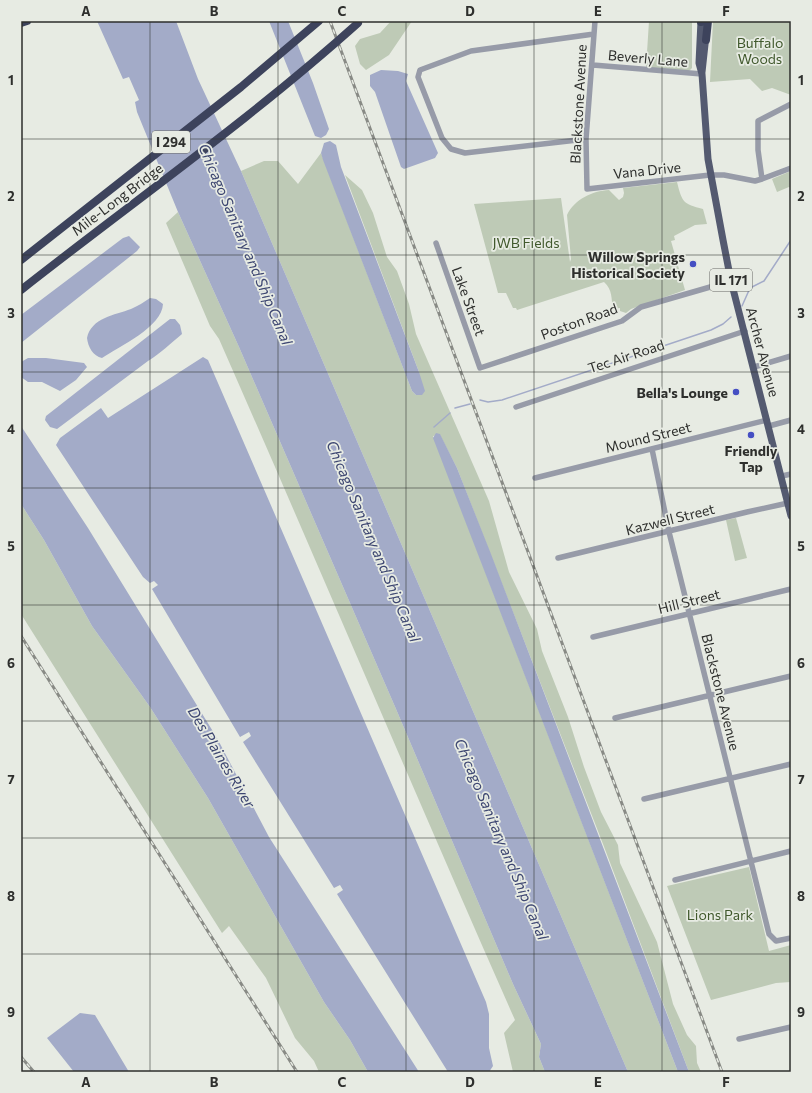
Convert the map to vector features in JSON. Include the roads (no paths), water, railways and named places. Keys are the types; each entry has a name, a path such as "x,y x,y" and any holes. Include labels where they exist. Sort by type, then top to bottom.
{"highway":[{"path":"21,23 27,21"},
{"name":"Mile-Long Bridge","path":"21,260 241,86 319,21"},
{"path":"704,21 706,40"},
{"name":"Mile-Long Bridge","path":"21,290 237,125 314,62 359,22"}],"main road":[{"name":"Archer Avenue","path":"704,21 699,63 702,74 710,175 731,281 791,516"},
{"name":"Archer Avenue","path":"702,74 706,40"}],"street":[{"name":"Blackstone Avenue","path":"587,189 586,139 593,65 595,21"},
{"path":"586,139 464,153 450,149 442,138 418,77 420,70 471,51 594,34"},
{"name":"Beverly Lane","path":"593,65 702,74"},
{"path":"791,104 758,121 758,150 762,179 791,168"},
{"name":"Vana Drive","path":"587,189 710,175 729,176 756,181 762,179"},
{"name":"Lake Street","path":"436,243 480,368"},
{"name":"Poston Road","path":"480,368 622,321 641,307 731,281"},
{"name":"Tec Air Road","path":"516,407 745,331"},
{"path":"754,367 791,356"},
{"name":"Mound Street","path":"536,478 652,448 768,423 791,420"},
{"name":"Blackstone Avenue","path":"652,448 669,532 769,934 773,939 779,941 791,938"},
{"path":"782,476 791,474"},
{"name":"Kazwell Street","path":"558,558 788,503"},
{"name":"Hill Street","path":"593,637 791,589"},
{"path":"616,718 791,676"},
{"path":"644,799 791,764"},
{"path":"675,880 791,851"},
{"path":"739,1039 791,1027"}],"water":[{"name":"Chicago Sanitary and Ship Canal","path":"97,21 176,21 198,79 241,171 628,1072 545,1072 539,1057 541,1044 513,984 239,347 178,212 137,112 135,102 139,100 129,77 123,79"},
{"path":"269,21 288,21 313,83 329,129 326,135 321,138 315,136"},
{"path":"381,70 398,71 408,74 406,81 438,153 435,158 404,169 401,167 375,92 370,86 370,75"},
{"path":"330,141 336,145 341,167 419,372 425,391 422,395 416,395 412,391 323,160 321,153 324,143"},
{"path":"129,236 140,247 137,251 21,343 21,315 123,238"},
{"path":"150,298 156,299 163,304 161,312 156,320 139,335 102,358 96,355 88,345 87,338 89,331 93,326 104,318 131,309"},
{"path":"170,319 175,319 180,325 182,334 157,355 57,429 50,427 45,420 46,416"},
{"path":"203,357 208,360 486,1002 489,1014 489,1048 493,1066 489,1072 448,1072 337,894 343,890 340,885 334,888 243,742 251,736 249,732 240,737 152,589 158,585 154,581 150,583 143,577 56,445 60,438 101,408 108,418"},
{"path":"28,358 46,358 84,363 87,367 76,380 60,391 42,382 28,382 21,377 21,362"},
{"name":"Des Plaines River","path":"21,426 88,528 217,738 269,837 419,1072 368,1072 350,1040 324,1002 208,798 150,707 92,626 44,540 21,504"},
{"path":"436,433 440,434 457,468 689,1072 678,1072 433,438"},
{"path":"80,1013 95,1015 129,1072 74,1072 47,1038"}],"waterway":[{"path":"742,306 750,288 764,281 791,240"},
{"path":"480,400 488,402 502,400 711,330 723,324 731,317"},
{"path":"455,408 470,404"},
{"path":"434,427 450,413"}],"railway":[{"path":"330,21 722,1072"},
{"path":"21,636 297,1072"},
{"path":"21,1057 34,1072"}],"place":[{"name":"Willow Springs Historical Society","path":"693,264"},
{"name":"Bella's Lounge","path":"736,392"},
{"name":"Friendly Tap","path":"751,435"}],"park label":[{"name":"Buffalo Woods","path":"760,50"},
{"name":"JWB Fields","path":"526,242"},
{"name":"Lions Park","path":"720,914"}]}
